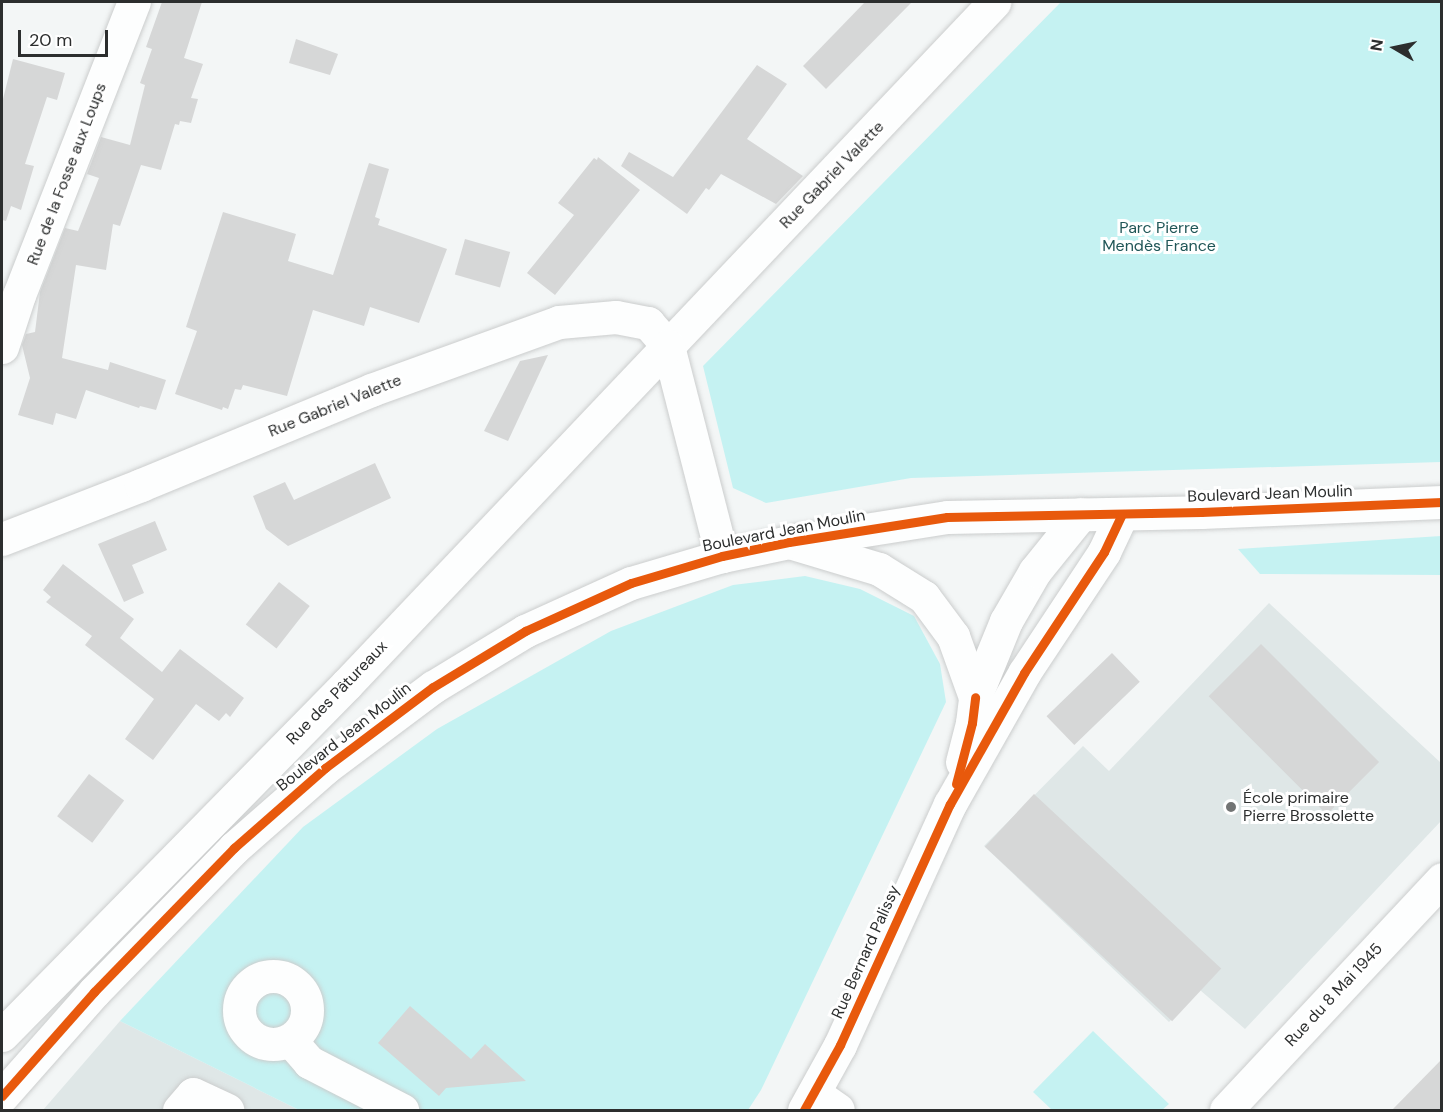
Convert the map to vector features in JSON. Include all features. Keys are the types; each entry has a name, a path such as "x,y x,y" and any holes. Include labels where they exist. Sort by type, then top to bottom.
{"street":[{"name":"Rue de la Fosse aux Loups","path":"2,348 134,2"},
{"name":"Rue Gabriel Valette","path":"668,346 994,2"},
{"name":"Rue Gabriel Valette","path":"2,538 141,485 370,390 559,322 616,317 648,323 668,346 722,556"},
{"name":"Rue des Pâtureaux","path":"2,1035 339,692 668,346"},
{"name":"Boulevard Jean Moulin","path":"2,1096 94,992 234,848 325,768 433,687 525,631 631,583 722,556 789,542 947,517 1122,514 1442,501"},
{"name":"Rue Bernard Palissy","path":"950,804 972,723 975,697 1006,621 1035,571 1081,514"},
{"name":"Rue Bernard Palissy","path":"819,1105 840,1046 950,804 1024,673 1104,552 1122,514"},
{"name":"Rue Bernard Palissy","path":"789,542 879,569 924,597 953,636 975,697"},
{"name":"Rue du 8 Mai 1945","path":"1226,1110 1442,879"},
{"path":"290,1040 309,1062 402,1110"},
{"path":"179,1110 192,1094 228,1110"}],"shaded area":[{"name":"École primaire Pierre Brossolette","path":"1269,603 1441,763 1441,821 1245,1029 1200,990 1169,1022 984,846 1083,746 1109,771"},
{"path":"120,1021 299,1110 43,1110"}],"green space":[{"name":"Parc Pierre Mendès France","path":"1061,2 1441,2 1441,462 911,478 766,503 733,488 703,366"},
{"path":"1441,536 1441,575 1260,574 1238,549"},
{"path":"805,576 860,589 914,616 940,664 946,702 761,1090 748,1110 299,1110 120,1021 303,827 437,729 611,631 733,585"},
{"path":"1093,1031 1169,1104 1162,1110 1052,1110 1033,1092"}],"building":[{"path":"162,2 202,2 184,58 203,64 191,98 198,99 191,123 180,121 179,125 175,124 161,170 141,165 120,226 113,224 106,270 76,265 62,358 108,370 110,362 166,380 156,410 140,406 139,408 86,390 76,419 56,413 53,425 18,415 30,378 22,345 26,334 35,332 40,292 65,228 78,231 99,178 87,174 101,137 130,145 145,85 140,83 152,49 146,47"},
{"path":"865,2 912,2 826,89 803,66"},
{"path":"296,39 338,54 330,75 289,63"},
{"path":"13,59 65,73 57,100 47,97 25,164 34,166 21,210 11,206 6,221 2,220 2,103"},
{"path":"757,65 787,84 747,139 803,176 776,204 721,174 709,190 706,188 687,214 621,166 629,152 673,177"},
{"path":"598,157 640,190 555,295 527,273 574,215 558,203 594,158 597,160"},
{"path":"369,163 389,169 375,217 380,219 378,225 447,249 419,323 370,307 364,326 313,310 287,396 243,385 241,390 235,389 228,409 223,407 222,410 175,394 197,331 186,327 223,212 296,234 288,261 333,275"},
{"path":"465,239 510,252 500,288 455,275"},
{"path":"548,355 508,441 484,431 520,361"},
{"path":"375,463 391,498 288,546 266,529 253,496 285,482 294,500"},
{"path":"155,521 167,550 132,565 144,593 124,602 98,544"},
{"path":"63,564 134,619 120,638 162,672 180,649 244,698 230,717 226,713 219,721 196,704 153,760 125,739 154,699 85,645 92,636 46,602 51,597 43,590"},
{"path":"279,582 310,606 276,649 246,625"},
{"path":"1261,644 1379,762 1327,814 1209,696"},
{"path":"1112,653 1140,682 1074,745 1047,716"},
{"path":"89,774 124,800 92,843 57,816"},
{"path":"1034,794 1221,969 1172,1021 985,847"},
{"path":"410,1006 471,1059 485,1044 526,1081 446,1088 439,1096 378,1043"},
{"path":"1442,1059 1442,1110 1392,1110"}],"cycle path":[{"path":"2,1096 94,992 234,848 325,768 433,687 525,631 631,583 722,556 789,542 947,517 1201,512 1442,502"},
{"path":"804,1110 840,1045 950,804 1024,673 1104,552 1122,514"},
{"path":"956,784 972,723 975,697"}],"place":[{"name":"École primaire Pierre Brossolette","path":"1231,807"}]}
